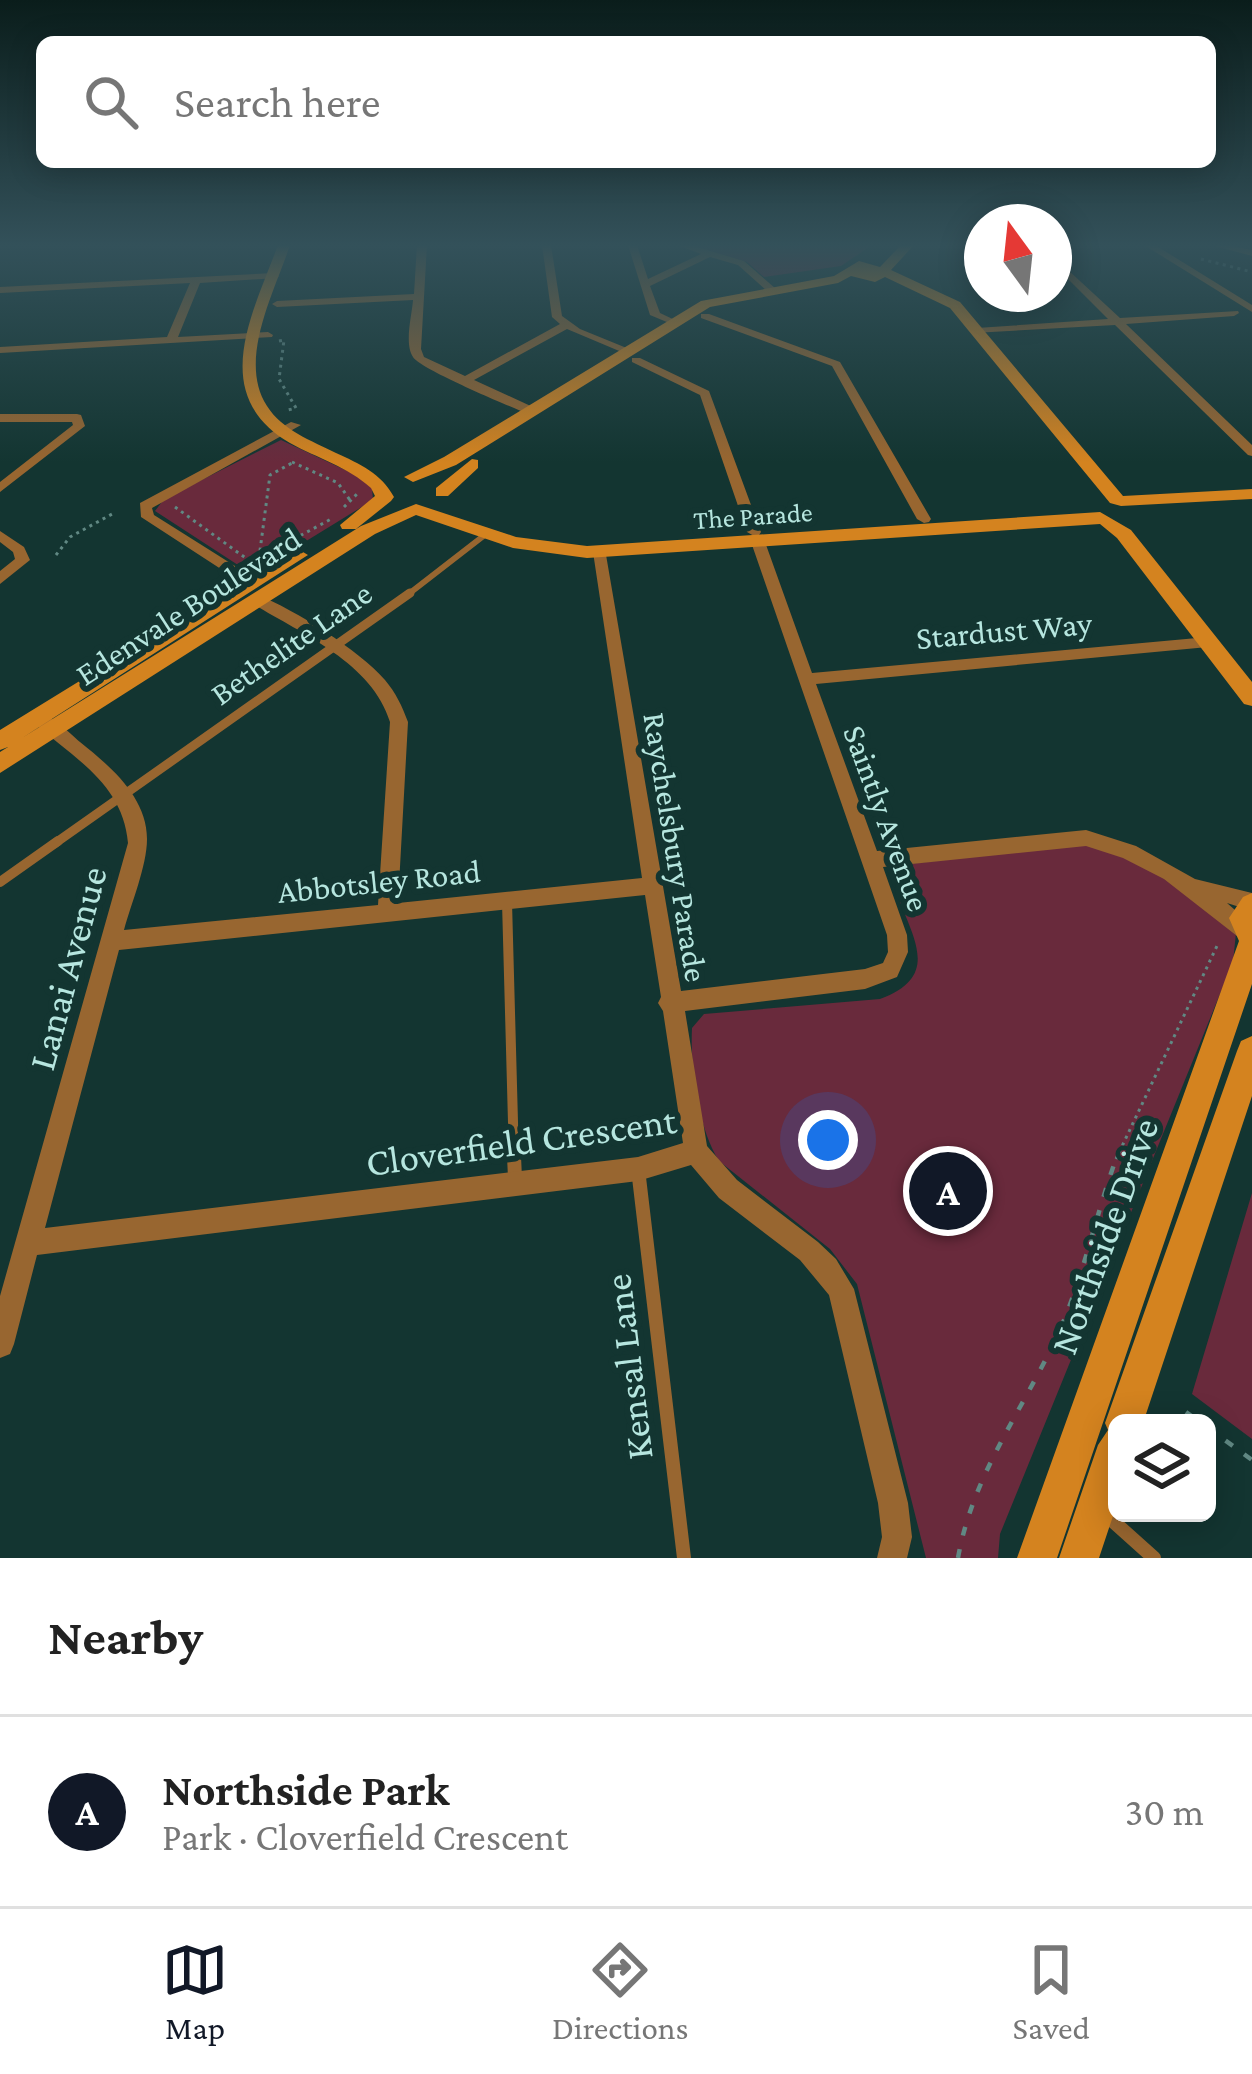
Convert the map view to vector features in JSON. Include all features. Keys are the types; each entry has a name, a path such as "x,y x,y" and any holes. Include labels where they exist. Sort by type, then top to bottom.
{"street":[{"path":"171,340 180,318"},
{"path":"262,335 266,318"},
{"path":"270,318 247,370 249,392 266,418 384,472 410,477"},
{"path":"418,318 417,355 430,368 531,411"},
{"path":"464,382 566,326 560,318"},
{"path":"661,318 674,322"},
{"path":"632,355 682,318"},
{"path":"632,355 702,318"},
{"path":"710,318 833,362 927,524"},
{"path":"961,318 1111,510 1124,534 1252,674"},
{"path":"1114,318 1252,452"},
{"path":"971,332 1208,318"},
{"name":"Saintly Avenue","path":"566,326 705,393 899,944 890,970 854,981 669,1003"},
{"path":"0,350 262,335"},
{"name":"Edenvale Boulevard","path":"0,764 46,724 255,592 361,517 391,484 450,461 632,355"},
{"name":"Edenvale Boulevard","path":"255,592 442,494 460,472 632,355"},
{"path":"0,418 58,415 77,418 79,426 0,488"},
{"path":"288,428 382,492"},
{"path":"288,428 149,502 145,514 382,683 398,711 387,914"},
{"name":"The Parade","path":"410,477 431,478 442,494 478,519 551,538 616,542 756,537"},
{"name":"The Parade","path":"382,492 391,506 486,534 539,547 600,552 1111,510"},
{"path":"1111,510 1252,494"},
{"path":"1111,510 1150,512 1252,504"},
{"path":"0,536 19,550 23,560 0,579"},
{"name":"Raychelsbury Parade","path":"600,552 696,1151"},
{"path":"1217,641 1252,698"},
{"name":"Stardust Way","path":"806,679 1217,641"},
{"path":"46,724 125,794"},
{"name":"Edenvale Boulevard","path":"0,741 46,724"},
{"name":"Lanai Avenue","path":"0,1344 138,843 138,818 125,794"},
{"path":"870,860 1085,838 1119,848 1188,884 1245,928"},
{"path":"1188,884 1245,928"},
{"name":"Abbotsley Road","path":"112,940 651,886"},
{"name":"Northside Drive","path":"1037,1558 1157,1219 1245,928"},
{"path":"1127,1414 1252,1051"},
{"name":"Cloverfield Crescent","path":"28,1243 638,1169 696,1151 713,1175 825,1264 842,1289 893,1503 897,1537 892,1558"},
{"path":"1079,1558 1108,1472"}],"lane":[{"name":"Bethelite Lane","path":"0,882 471,550 486,534"},
{"path":"507,902 516,1184"},
{"name":"Kensal Lane","path":"638,1169 684,1558"},
{"path":"1096,1507 1154,1558"}],"path":[{"path":"166,492 178,500 179,517 220,534 248,561 269,559"},
{"path":"285,545 336,516 355,495 382,492"},
{"path":"56,555 70,537 114,514"},
{"path":"958,1558 967,1510 983,1471 1073,1300 1106,1185 1147,1090 1204,985 1245,928"},
{"path":"1106,1185 1157,1219"},
{"path":"1216,1434 1252,1460"}],"shaded area":[{"path":"281,440 356,475 372,488 373,500 277,559 238,565 155,511 164,499"},
{"path":"1079,844 1144,866 1201,903 1236,933 1233,962 1000,1534 998,1558 926,1558 857,1284 830,1249 719,1161 697,1097 692,1028 704,1014 880,999 902,987 914,974 918,959 892,866"},
{"path":"1252,1193 1252,1439 1192,1394"}],"place":[{"name":"Northside Park","path":"948,1191"}]}
